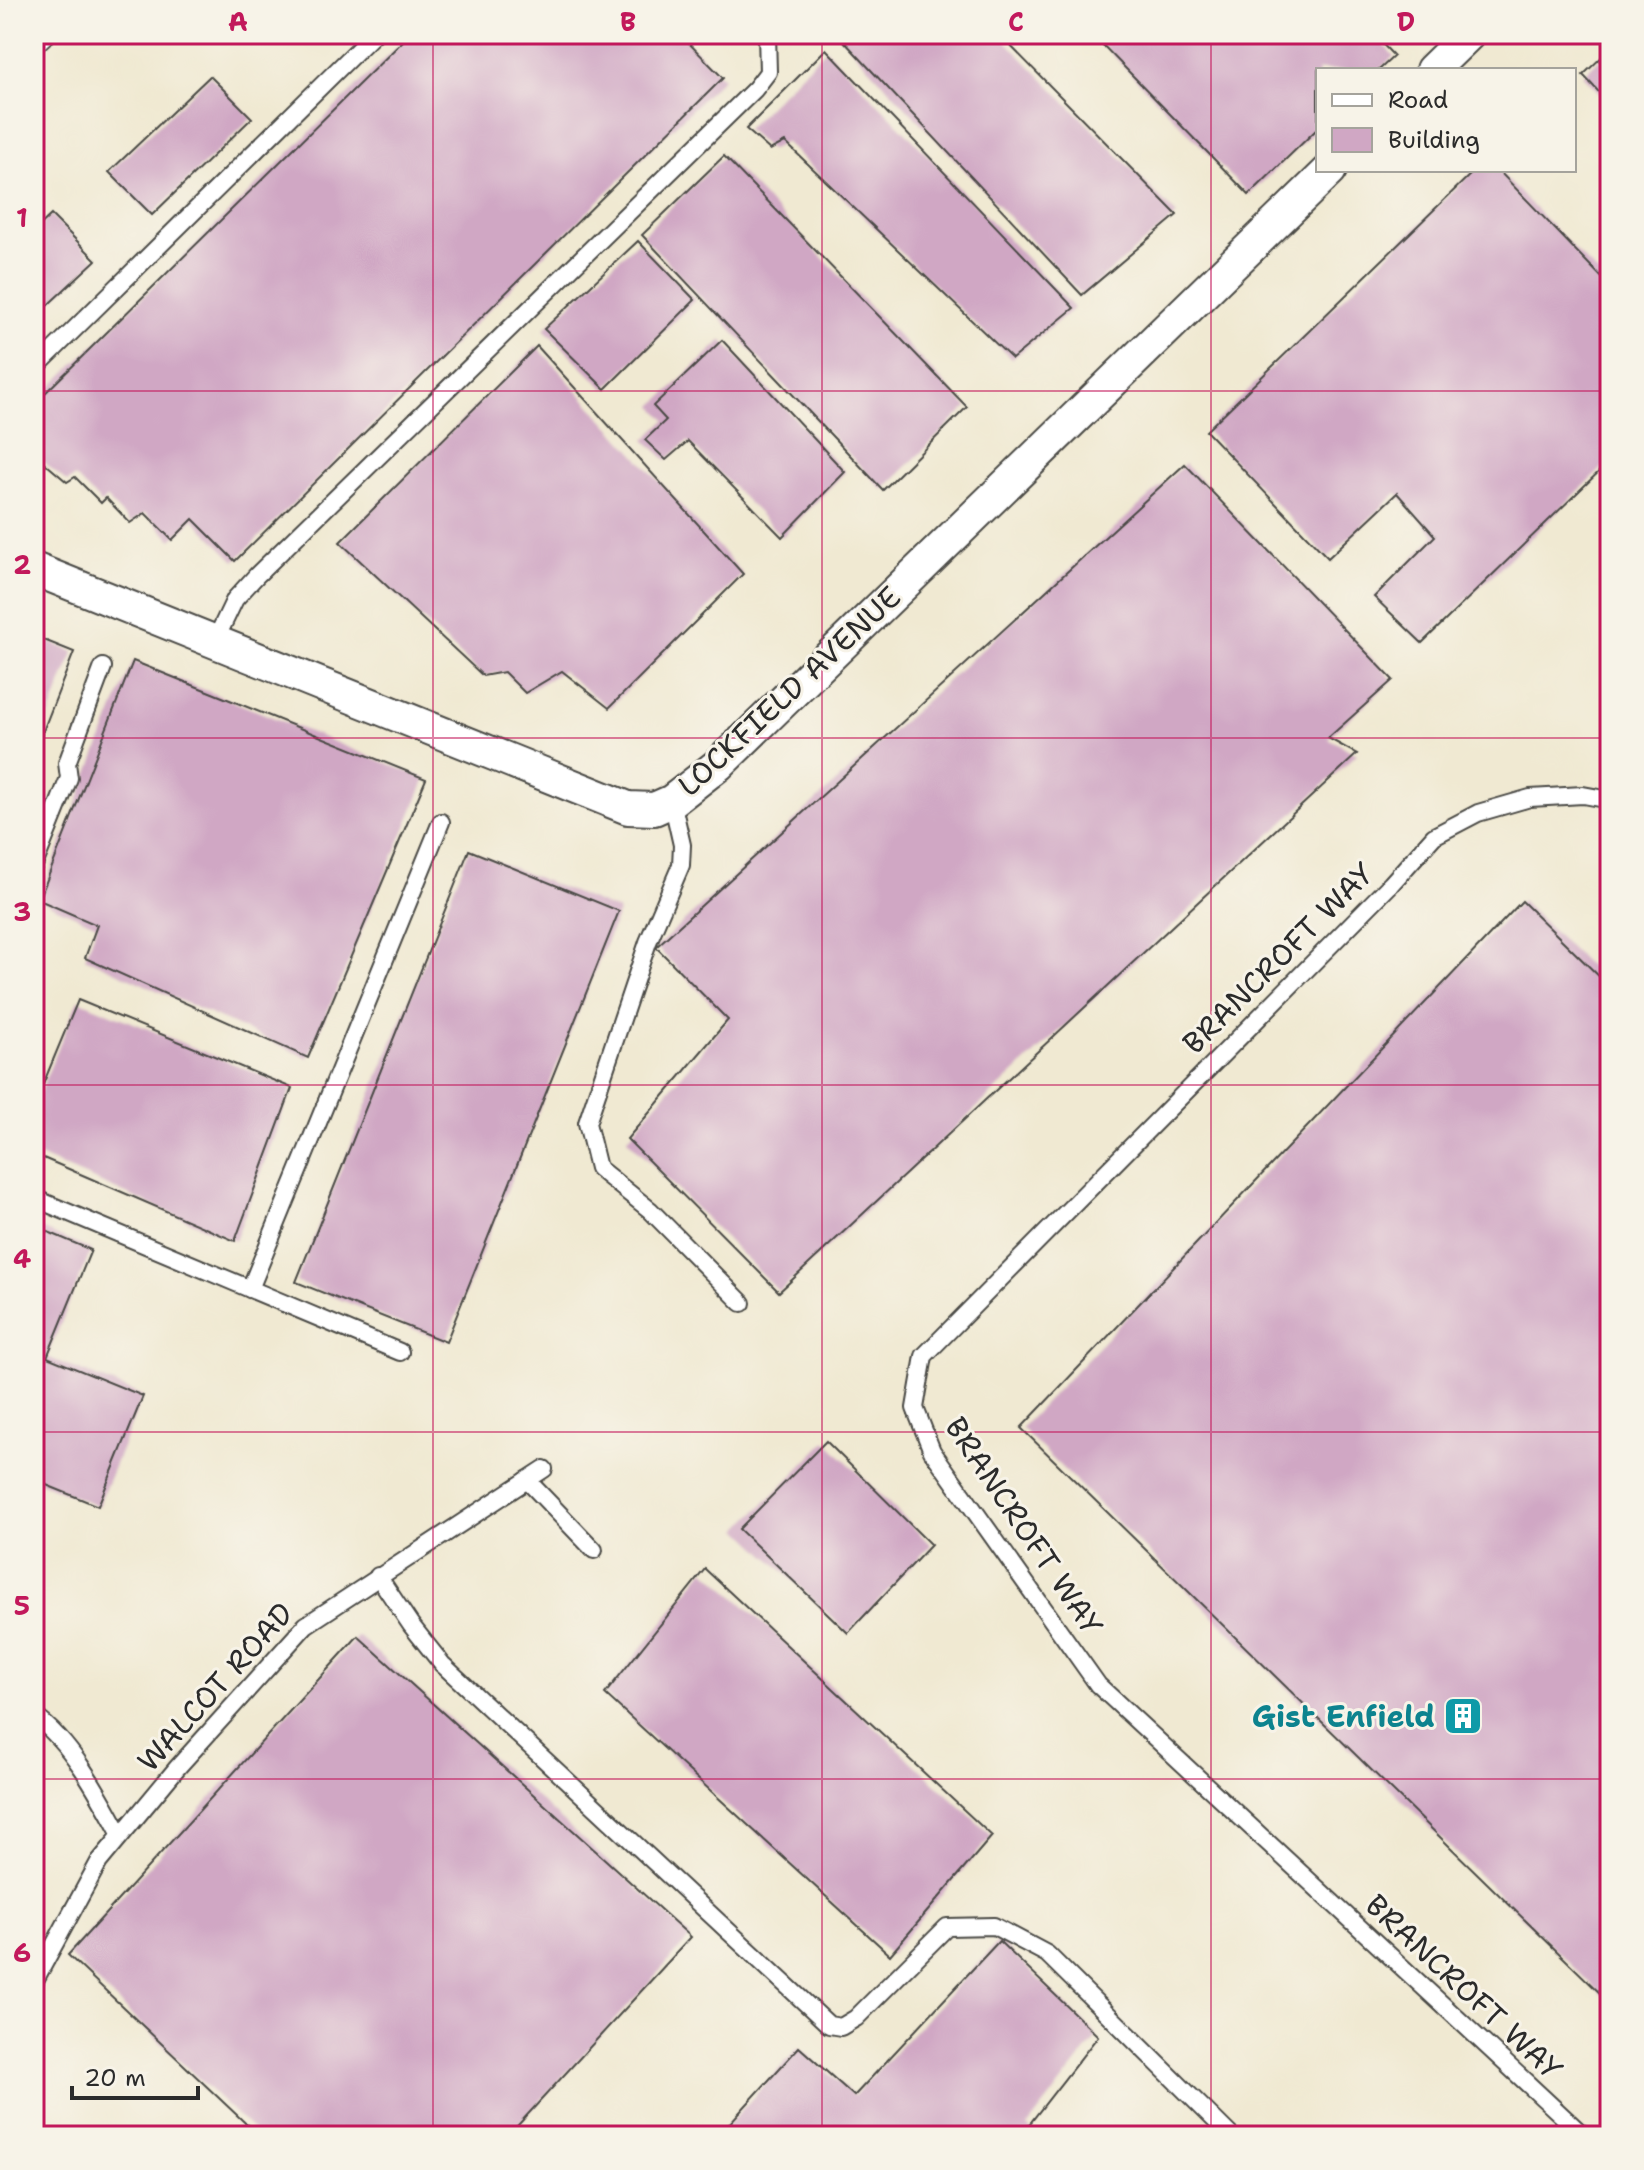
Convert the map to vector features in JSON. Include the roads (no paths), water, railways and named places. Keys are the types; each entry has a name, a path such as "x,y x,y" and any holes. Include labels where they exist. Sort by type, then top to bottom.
{"street":[{"path":"1434,68 1469,34"},
{"name":"LOCKFIELD AVENUE","path":"34,569 628,808 654,809 672,801 718,765 1328,172"}],"lane":[{"path":"34,46 47,34"},
{"path":"34,369 374,34"},
{"path":"215,641 235,599 257,575 755,89 768,72 767,34"},
{"path":"34,865 69,778 67,763 103,667"},
{"name":"BRANCROFT WAY","path":"1584,2136 1098,1685 932,1451 915,1408 924,1356 1380,895 1434,836 1478,813 1530,798 1583,795 1610,800"},
{"path":"672,801 682,845 681,865 648,942 587,1123 598,1168 650,1210 742,1303"},
{"path":"250,1289 441,822"},
{"path":"34,1198 400,1352"},
{"name":"WALCOT ROAD","path":"34,1982 99,1862 197,1745 306,1625 544,1469"},
{"path":"527,1480 594,1550"},
{"path":"378,1576 442,1664 829,2025 841,2027 856,2018 947,1927 994,1926 1047,1954 1231,2136"},
{"path":"34,1716 49,1727 99,1793 121,1835"}],"place":[{"name":"Gist Enfield","path":"1463,1716"}]}
